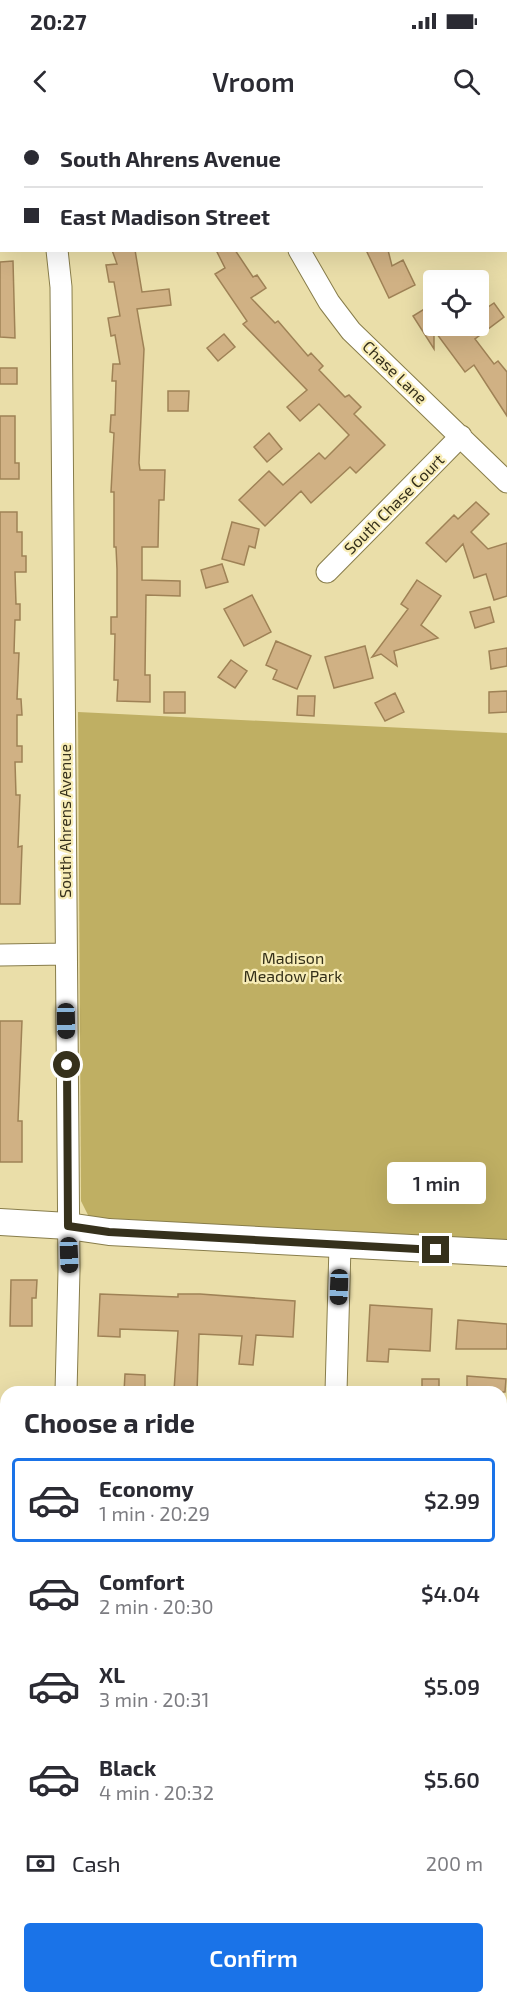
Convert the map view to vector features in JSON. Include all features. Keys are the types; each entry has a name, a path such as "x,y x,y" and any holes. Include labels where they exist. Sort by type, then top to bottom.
{"street":[{"name":"South Ahrens Avenue","path":"57,252 61,287 68,1226 66,1386"},
{"name":"Chase Lane","path":"300,252 329,302 351,331 507,482"},
{"name":"South Chase Court","path":"327,572 461,435"},
{"path":"0,955 66,954"},
{"path":"0,1222 68,1226 109,1232 340,1246 507,1253"},
{"path":"336,1386 340,1246"}],"green space":[{"name":"Madison Meadow Park","path":"78,712 507,733 507,1243 89,1217 81,1201"}],"building":[{"path":"113,252 135,252 142,292 169,289 171,305 137,309 144,349 140,470 165,470 164,500 159,500 158,547 142,547 142,580 180,581 180,596 146,595 145,675 150,675 150,702 117,701 118,680 114,680 115,634 111,634 111,617 117,617 117,569 116,547 114,547 114,492 111,492 114,433 110,432 111,415 115,415 116,381 112,381 113,364 120,364 115,335 111,336 108,318 120,316 114,282 109,282 106,265 117,264"},
{"path":"217,252 236,252 253,277 257,275 266,288 251,298 275,323 278,321 308,356 311,353 323,366 319,370 345,397 349,395 361,407 354,414 385,445 356,473 350,467 311,503 301,491 265,526 239,500 269,471 283,485 319,453 325,459 349,435 319,404 300,421 287,407 307,390 243,324 247,321 215,274 225,268"},
{"path":"367,252 388,252 392,266 403,260 415,285 389,298"},
{"path":"13,261 15,338 0,337 0,262"},
{"path":"494,303 504,317 489,328 489,306"},
{"path":"423,310 423,332 413,316"},
{"path":"224,334 235,347 218,361 207,348"},
{"path":"426,336 434,336 434,349"},
{"path":"438,336 479,336 475,339 494,364 498,361 507,372 507,416 474,365 465,372"},
{"path":"0,368 17,368 17,384 0,384"},
{"path":"168,391 189,391 188,411 168,411"},
{"path":"0,416 15,416 15,463 19,463 19,479 0,479"},
{"path":"269,433 282,449 267,462 254,447"},
{"path":"476,502 489,514 471,532 488,549 507,543 507,596 494,600 486,574 474,578 463,544 446,562 426,543 454,515 458,519"},
{"path":"0,512 17,512 17,532 22,532 22,556 26,556 26,572 15,572 16,604 20,604 20,620 15,620 14,653 19,653 17,699 21,699 22,715 17,715 17,746 22,746 22,762 15,762 16,795 20,795 18,847 22,846 20,904 0,904"},
{"path":"232,522 259,529 255,548 249,546 244,565 222,559"},
{"path":"222,564 228,582 206,588 201,570"},
{"path":"417,580 441,596 421,625 438,638 394,651 397,666 381,654 372,657 408,609 401,604"},
{"path":"252,595 271,632 244,646 224,609"},
{"path":"490,607 494,622 475,628 470,612"},
{"path":"276,641 311,656 297,689 273,679 277,670 266,665"},
{"path":"365,646 373,678 334,688 325,657"},
{"path":"507,648 507,666 491,669 489,651"},
{"path":"231,660 247,671 235,688 218,677"},
{"path":"507,691 507,712 489,713 489,692"},
{"path":"164,692 185,692 185,713 164,713"},
{"path":"395,693 404,712 385,721 375,703"},
{"path":"298,696 315,696 314,716 297,715"},
{"path":"0,1021 22,1021 18,1121 22,1121 22,1162 0,1162"},
{"path":"11,1280 37,1280 36,1298 32,1298 32,1326 10,1326"},
{"path":"100,1294 178,1297 178,1294 200,1294 295,1301 293,1337 256,1335 253,1365 239,1364 242,1336 199,1334 197,1386 174,1386 178,1331 120,1329 120,1337 98,1336"},
{"path":"370,1305 432,1309 430,1351 389,1349 388,1362 367,1361"},
{"path":"458,1320 507,1324 507,1349 456,1349"},
{"path":"125,1374 145,1375 145,1386 124,1386"},
{"path":"467,1376 506,1379 505,1386 467,1386"},
{"path":"422,1379 439,1379 439,1386 422,1386"}],"route":[{"path":"67,1065 68,1226 109,1232 436,1250"}]}
